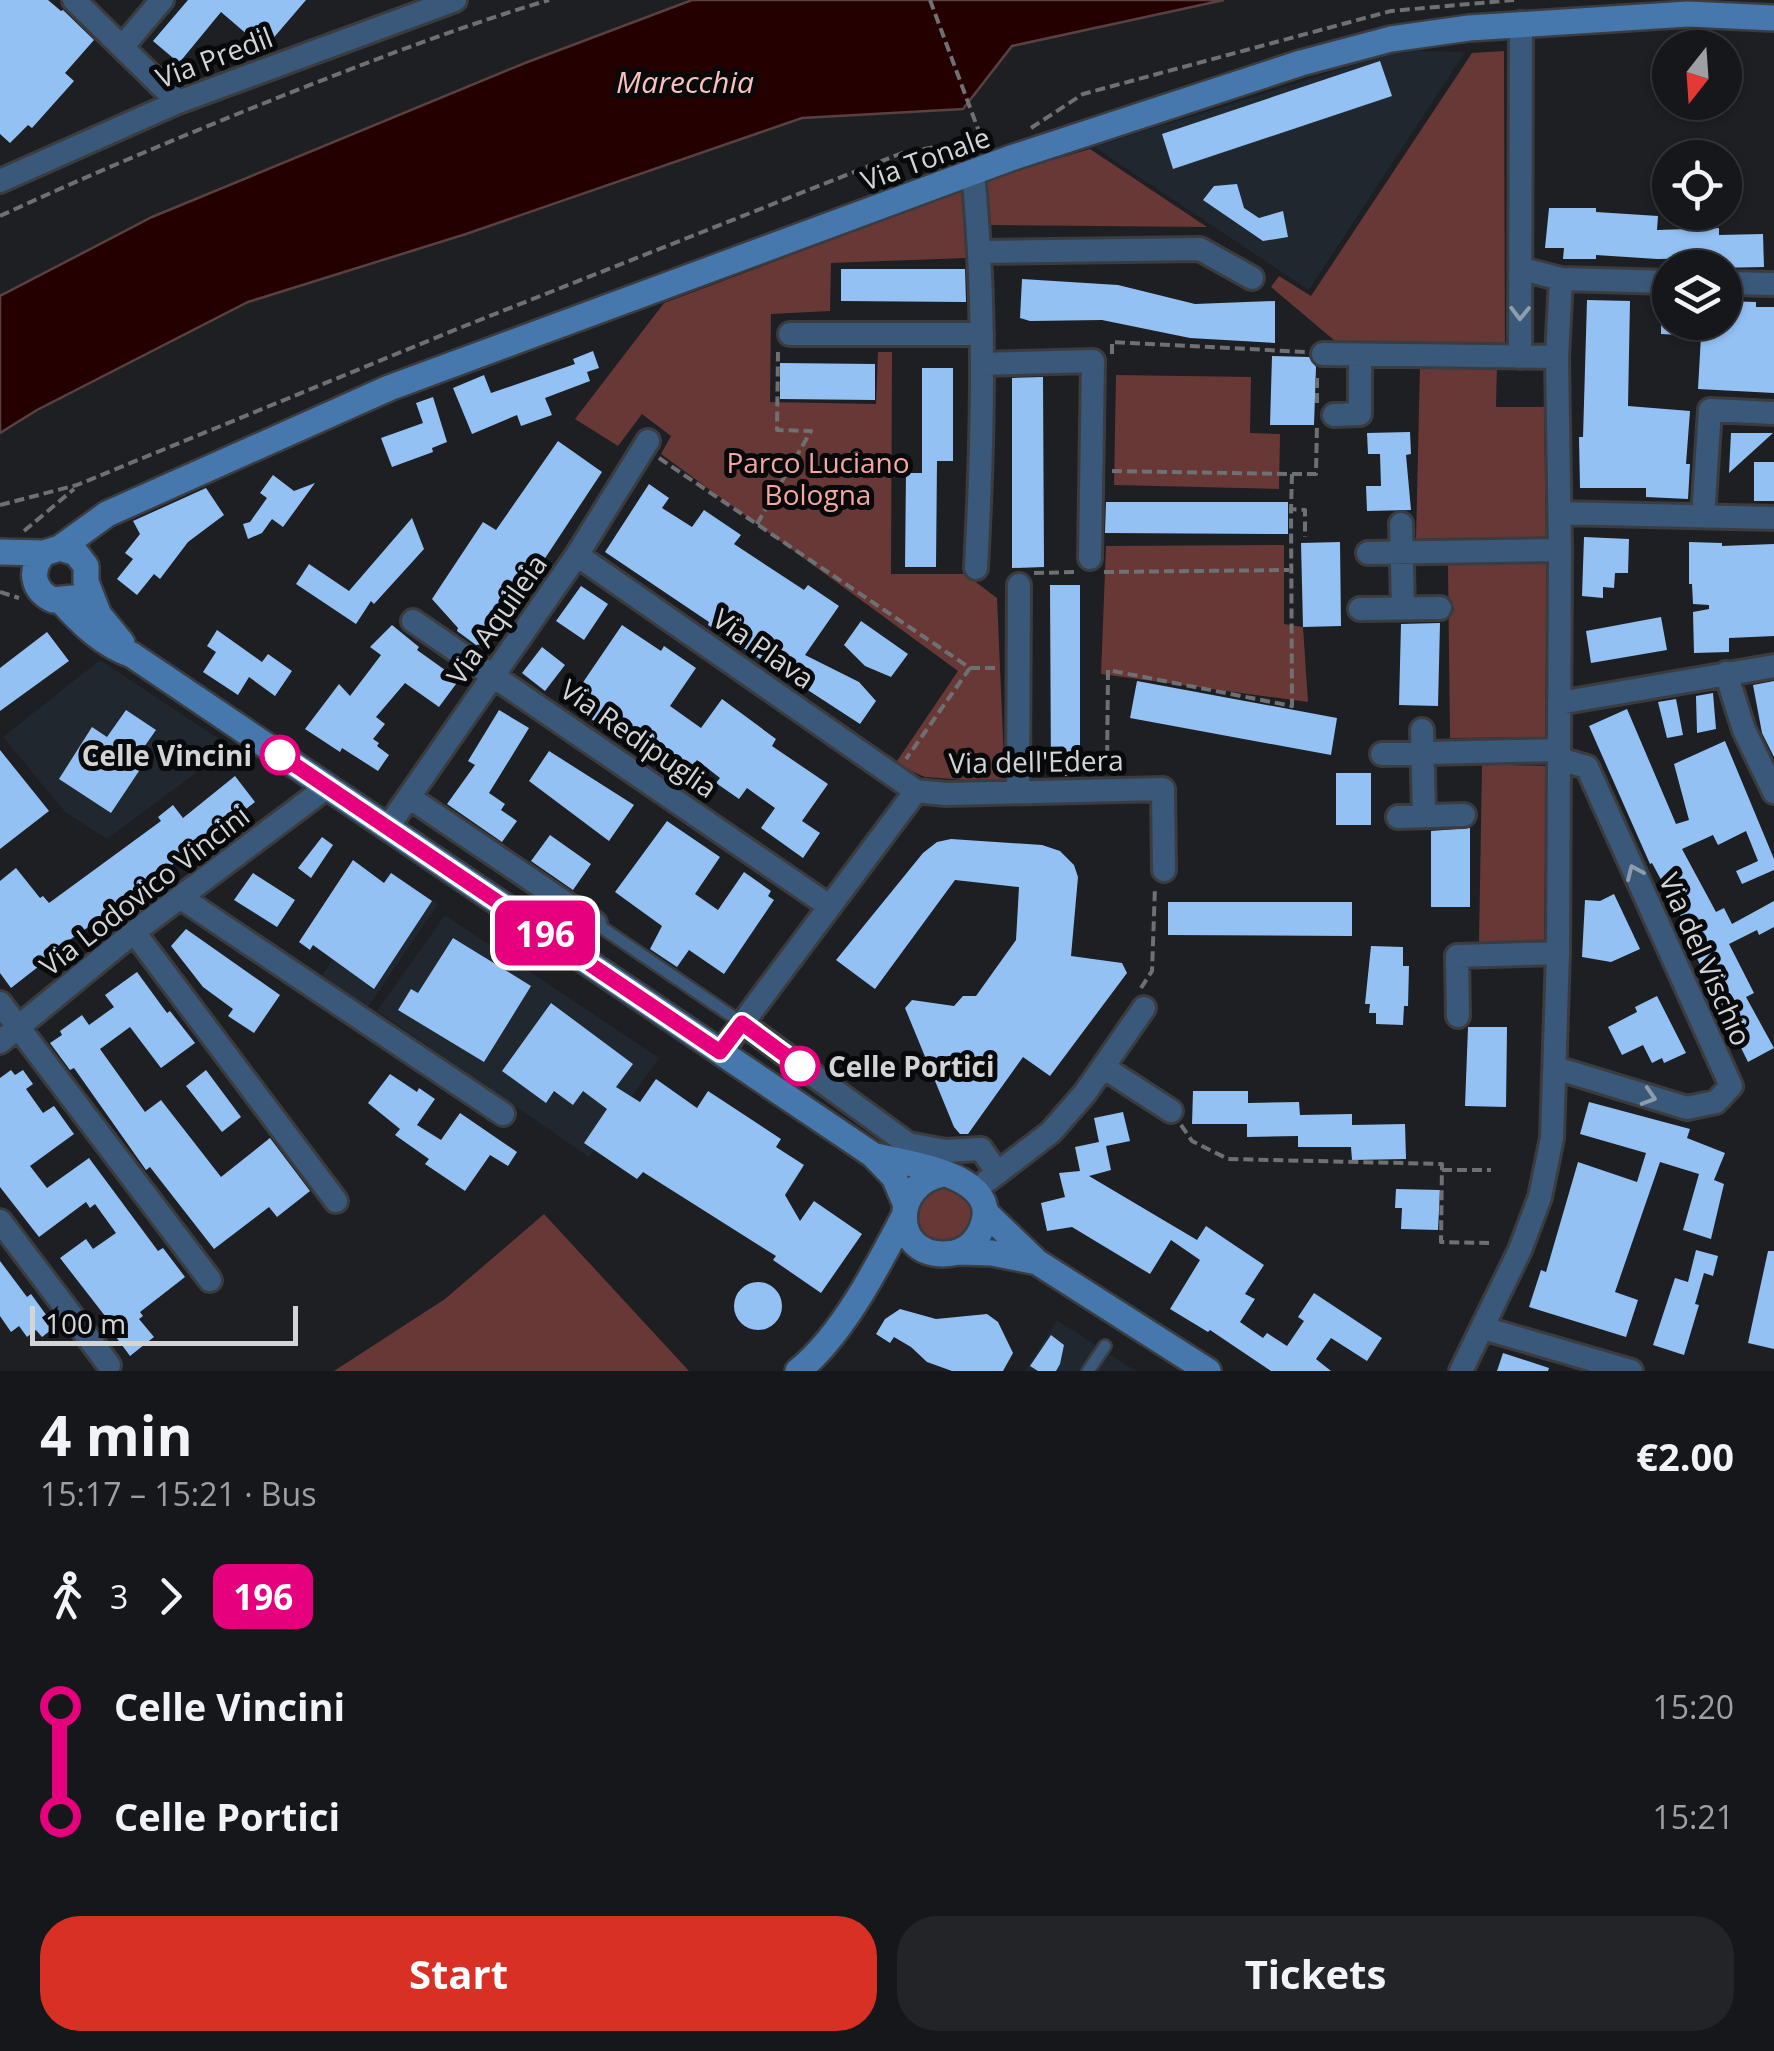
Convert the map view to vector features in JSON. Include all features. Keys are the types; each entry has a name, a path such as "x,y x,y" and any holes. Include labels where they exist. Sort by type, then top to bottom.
{"street":[{"path":"74,0 178,102"},
{"path":"123,46 162,0"},
{"name":"Via Predil","path":"0,181 178,102 455,0"},
{"path":"1518,12 1520,357"},
{"name":"Via Tonale","path":"52,550 107,514 389,388 972,172 1300,63 1518,12 1774,18"},
{"path":"972,172 981,252 982,334 976,568"},
{"path":"981,252 1200,249 1252,278"},
{"path":"1522,269 1560,279 1652,282"},
{"path":"1461,1371 1520,1250 1540,1197 1552,1138 1558,952 1560,279"},
{"path":"1742,283 1774,284"},
{"path":"790,334 982,334"},
{"path":"1334,414 1360,414 1360,354"},
{"path":"1320,357 1557,357"},
{"path":"982,364 1094,361 1090,558"},
{"path":"1704,516 1710,410 1774,413"},
{"name":"Via Aquileia","path":"388,827 576,555 646,444"},
{"name":"Via Tonale","path":"87,578 104,529 132,502"},
{"path":"1560,512 1774,518"},
{"path":"1402,524 1403,608"},
{"path":"5,557 68,549 82,558 99,615 132,655"},
{"path":"35,584 35,567 52,550"},
{"path":"1368,554 1560,550"},
{"name":"Via Plava","path":"576,555 916,790"},
{"path":"5,557 45,597 61,602 84,626 114,648 132,655 873,1155 894,1177 912,1239 946,1253 978,1237 980,1201 997,1172 1051,1132 1144,1008"},
{"path":"61,602 77,596 87,578"},
{"path":"1018,792 1019,585"},
{"path":"1360,609 1440,608"},
{"name":"Via Redipuglia","path":"413,621 829,906"},
{"path":"1559,703 1774,666"},
{"path":"1726,672 1744,730 1774,792"},
{"path":"1382,754 1422,741 1558,754"},
{"path":"1422,741 1424,816"},
{"name":"Via del Vischio","path":"1556,1068 1687,1108 1716,1102 1730,1086 1586,767 1558,754"},
{"name":"Via Lodovico Vincini","path":"9,1034 134,932 327,786"},
{"name":"Via dell'Edera","path":"720,1052 916,790 946,794 1163,789 1164,870"},
{"path":"409,797 595,923"},
{"path":"1398,816 1464,815"},
{"path":"491,896 510,866"},
{"path":"180,897 503,1114"},
{"path":"134,932 336,1200"},
{"path":"1458,1016 1457,956 1558,952"},
{"path":"0,1002 9,1034 210,1280"},
{"path":"742,1023 908,1144 946,1152 981,1149 997,1172"},
{"path":"1103,1067 1171,1111"},
{"path":"873,1155 955,1176 1037,1262 1208,1371"},
{"path":"798,1371 828,1341 859,1294 919,1183 942,1174"},
{"path":"0,1221 109,1365"},
{"path":"859,1294 888,1268 912,1257 992,1254 1037,1262"},
{"path":"1483,1328 1631,1371"}],"lane":[{"path":"575,953 595,923 742,1023"},
{"path":"1088,1371 1105,1346"}],"path":[{"path":"0,216 170,141 342,72 471,23 549,0"},
{"path":"0,505 78,486 462,327 902,152 948,144 972,149 984,145 930,0"},
{"path":"1048,119 1083,94 1391,11 1518,12"},
{"path":"756,524 811,431 777,430 778,334 790,334"},
{"path":"1092,471 1316,474 1320,357 1112,342 1112,354"},
{"path":"646,444 756,524 970,668 1019,667"},
{"path":"1107,790 1108,670 1292,706 1292,474"},
{"path":"5,557 78,486"},
{"path":"1291,509 1305,510 1305,538"},
{"path":"1019,585 1009,581 1023,573 1301,573"},
{"path":"895,775 970,668"},
{"path":"1144,1008 1135,996 1152,972 1156,876 1164,870"},
{"path":"1171,1111 1192,1142 1228,1159 1442,1164 1441,1242 1489,1243"},
{"path":"1442,1170 1491,1170"}],"shaded area":[{"path":"1402,50 1465,52 1309,290 1094,147"},
{"path":"100,660 231,747 107,839 65,812 3,737"},
{"path":"391,872 438,904 368,1007 322,975"},
{"path":"445,915 659,1058 589,1157 377,1011"},
{"path":"1057,1320 1136,1371 1025,1371"}],"green space":[{"path":"1504,51 1505,347 1341,346 1271,287 1279,276 1311,296 1472,53"},
{"path":"1090,149 1207,227 987,225 987,179"},
{"name":"Parco Luciano Bologna","path":"962,191 966,258 831,263 830,311 771,314 770,402 876,404 878,352 892,352 891,574 965,574 997,598 1005,783 925,777 895,764 958,671 661,454 671,436 642,414 618,446 575,419 664,303"},
{"path":"1420,364 1497,364 1496,407 1544,407 1546,541 1416,541"},
{"path":"1116,375 1251,377 1250,433 1280,434 1279,489 1114,485"},
{"path":"1284,545 1284,624 1303,627 1308,702 1101,674 1106,546"},
{"path":"1547,563 1545,737 1450,738 1448,564"},
{"path":"1482,764 1546,766 1544,944 1479,943"},
{"path":"944,1188 963,1196 971,1215 963,1234 944,1242 925,1234 917,1215 925,1196"},
{"path":"544,1214 689,1371 334,1371 445,1299"}],"water":[{"name":"Marecchia","path":"692,0 1224,0 1012,46 963,109 802,118 466,234 248,302 37,410 0,433 0,296 152,217 525,63"}],"building":[{"path":"0,0 48,0 94,40 65,73 74,81 32,128 28,125 10,143 0,134"},
{"path":"188,0 306,0 264,49 221,12 179,63 153,41"},
{"path":"1380,61 1392,96 1173,169 1162,134"},
{"path":"1237,184 1244,208 1259,218 1283,211 1288,237 1263,241 1203,200 1214,186"},
{"path":"1549,208 1596,208 1596,212 1652,216 1652,230 1763,234 1764,267 1742,267 1742,250 1652,250 1652,259 1596,255 1596,259 1563,259 1564,248 1545,248"},
{"path":"841,269 965,269 966,302 841,301"},
{"path":"1022,279 1118,285 1195,304 1275,301 1275,343 1190,338 1102,320 1030,321 1020,318"},
{"path":"1587,300 1630,301 1628,406 1690,411 1688,499 1646,497 1646,488 1580,488"},
{"path":"1742,302 1756,302 1756,307 1774,307 1774,393 1698,389 1701,340 1742,340"},
{"path":"593,351 599,368 587,372 590,381 545,398 552,415 521,426 517,415 472,434 453,388 484,375 491,393 575,364 573,359"},
{"path":"1272,356 1309,357 1316,367 1314,425 1270,425"},
{"path":"780,363 875,364 875,400 780,399"},
{"path":"922,368 953,368 953,461 937,461 936,567 905,567 906,473 922,473"},
{"path":"1043,377 1044,567 1012,568 1012,378"},
{"path":"433,397 447,442 432,448 433,452 392,467 381,438 423,423 416,403"},
{"path":"1410,432 1411,454 1406,455 1411,510 1367,511 1366,486 1381,486 1380,454 1368,454 1367,433"},
{"path":"1731,433 1773,433 1729,473"},
{"path":"558,441 602,472 489,643 476,645 457,631 432,599 483,522 496,530"},
{"path":"1754,462 1774,462 1774,501 1754,501"},
{"path":"273,475 294,491 315,483 283,527 272,519 262,533 248,539 243,524 250,522 267,498 260,493"},
{"path":"649,484 669,498 662,508 692,527 704,510 741,535 734,544 804,590 808,585 839,606 805,655 859,682 876,701 860,724 605,552"},
{"path":"206,488 224,515 188,542 160,579 154,574 137,595 117,579 133,559 125,553 140,534 133,521"},
{"path":"1106,502 1288,502 1288,534 1105,533"},
{"path":"412,518 424,549 374,604 371,601 356,624 296,584 309,564 349,591"},
{"path":"1584,537 1629,539 1628,573 1615,573 1614,588 1603,587 1603,598 1582,596"},
{"path":"1340,542 1341,626 1303,627 1301,543"},
{"path":"1689,542 1722,546 1774,544 1774,636 1729,638 1729,652 1694,653 1693,612 1709,609 1709,605 1693,604"},
{"path":"1050,585 1080,585 1080,776 1051,776"},
{"path":"581,586 608,604 584,640 556,621"},
{"path":"1661,617 1667,650 1591,663 1586,631"},
{"path":"861,621 908,654 891,677 865,666 844,645"},
{"path":"1440,623 1438,706 1399,705 1401,624"},
{"path":"392,625 419,647 417,650 459,680 439,707 405,683 376,717 385,724 373,739 389,755 378,771 305,729 339,684 350,696 381,655 370,647"},
{"path":"622,625 696,668 670,706 701,728 722,699 776,739 772,746 828,784 802,821 820,833 803,858 761,828 775,808 747,788 739,799 716,783 720,778 697,760 681,781 648,758 657,746 624,724 621,729 609,722 605,728 582,713 585,709 571,700"},
{"path":"217,630 262,662 268,654 292,671 275,696 249,677 238,695 203,672 216,652 207,646"},
{"path":"47,632 69,661 0,711 0,668"},
{"path":"542,647 565,665 545,691 522,673"},
{"path":"1137,681 1337,718 1331,755 1130,718"},
{"path":"1774,681 1774,757 1762,733 1753,685"},
{"path":"1713,693 1716,729 1697,733 1696,696"},
{"path":"1676,699 1683,735 1667,738 1658,702"},
{"path":"1627,709 1676,824 1689,820 1674,764 1725,741 1774,859 1774,870 1742,884 1736,871 1758,861 1746,831 1718,845 1713,835 1682,849 1716,912 1724,908 1732,924 1774,901 1774,927 1759,935 1757,930 1729,944 1754,993 1746,997 1774,1048 1748,1062 1682,928 1686,926 1650,864 1589,726"},
{"path":"126,710 156,730 137,757 145,762 111,813 59,779 92,727 107,737"},
{"path":"499,710 529,728 489,793 505,804 501,810 517,821 502,842 447,804 475,765 468,761"},
{"path":"0,750 49,811 0,849"},
{"path":"549,751 634,805 609,841 529,781"},
{"path":"1336,773 1371,773 1371,825 1336,825"},
{"path":"235,776 255,802 11,988 0,973 0,881 16,868 40,898 43,896 49,903 161,821 158,817 173,805 183,818"},
{"path":"667,821 720,857 695,894 718,910 744,872 771,891 768,896 774,900 724,974 689,950 677,967 650,949 662,926 615,892"},
{"path":"1470,828 1470,907 1431,907 1431,831"},
{"path":"550,835 591,864 573,890 531,861"},
{"path":"322,837 333,845 311,878 298,868"},
{"path":"951,839 1042,845 1060,851 1074,865 1078,877 1071,956 1122,963 1127,973 1050,1076 1023,1057 968,1134 960,1134 954,1127 905,1008 912,1000 954,1006 963,996 976,996 1016,940 1019,887 955,880 875,989 836,960 923,853 937,842"},
{"path":"353,860 384,883 391,873 432,901 374,989 313,945 310,950 299,942"},
{"path":"253,873 295,900 277,927 234,900"},
{"path":"1614,894 1640,949 1611,962 1582,957 1585,900 1600,901"},
{"path":"1168,902 1352,902 1352,936 1168,935"},
{"path":"186,929 280,995 254,1033 228,1016 233,1009 203,987 171,946"},
{"path":"453,938 531,986 484,1062 398,1010 411,989 418,993"},
{"path":"1371,946 1403,947 1403,966 1409,966 1408,1006 1404,1006 1403,1025 1376,1024 1376,1013 1369,1013 1370,1004 1365,1004"},
{"path":"137,972 195,1043 161,1068 130,1027 100,1049 145,1112 161,1100 221,1177 270,1138 310,1191 277,1217 269,1207 214,1249 150,1167 146,1170 74,1068 70,1070 50,1043 82,1015 89,1025 114,1007 105,995"},
{"path":"1657,996 1686,1053 1664,1063 1662,1058 1652,1063 1643,1045 1622,1055 1608,1027"},
{"path":"551,1003 633,1064 616,1087 640,1102 656,1079 697,1108 708,1091 781,1139 776,1147 804,1165 785,1195 800,1221 814,1201 862,1234 821,1293 773,1260 776,1256 643,1172 637,1179 584,1143 607,1109 583,1091 573,1105 554,1091 546,1103 502,1071"},
{"path":"1468,1027 1507,1027 1506,1107 1465,1106"},
{"path":"11,1070 15,1075 23,1070 33,1084 26,1089 43,1113 54,1106 74,1134 30,1166 47,1188 89,1158 158,1251 163,1248 185,1277 140,1312 143,1316 139,1319 154,1337 130,1356 116,1337 119,1334 60,1258 86,1239 93,1249 116,1233 95,1204 90,1208 86,1202 39,1237 0,1187 0,1078"},
{"path":"206,1070 241,1117 222,1132 186,1086"},
{"path":"390,1074 435,1099 417,1125 441,1140 460,1113 517,1152 508,1166 490,1155 465,1191 425,1164 429,1159 395,1135 400,1129 368,1103"},
{"path":"1193,1091 1248,1091 1248,1103 1299,1102 1300,1115 1352,1114 1352,1125 1405,1124 1406,1159 1352,1160 1351,1147 1298,1147 1298,1136 1247,1137 1247,1124 1192,1124"},
{"path":"1589,1102 1690,1129 1687,1138 1725,1153 1714,1180 1724,1184 1711,1239 1683,1230 1699,1174 1660,1162 1615,1292 1638,1300 1626,1337 1529,1307 1541,1270 1546,1272 1578,1162 1637,1182 1646,1153 1580,1134"},
{"path":"1123,1112 1130,1141 1106,1146 1111,1170 1089,1176 1197,1240 1206,1226 1264,1265 1245,1294 1255,1299 1240,1322 1263,1338 1267,1333 1287,1346 1304,1321 1298,1317 1314,1293 1382,1338 1367,1361 1331,1338 1316,1359 1331,1371 1271,1371 1210,1330 1170,1309 1200,1260 1171,1240 1150,1274 1072,1227 1047,1231 1041,1203 1065,1197 1059,1173 1080,1171 1075,1147 1099,1142 1094,1118"},
{"path":"1396,1189 1440,1190 1438,1230 1401,1229 1402,1208 1395,1208"},
{"path":"1696,1250 1718,1256 1713,1276 1704,1273 1684,1355 1653,1345 1675,1278 1688,1282"},
{"path":"1768,1251 1774,1251 1774,1349 1748,1343"},
{"path":"0,1261 55,1327 42,1337 36,1330 27,1337 19,1326 11,1332 0,1316"},
{"path":"758,1282 775,1289 782,1306 775,1323 758,1330 741,1323 734,1306 741,1289"},
{"path":"900,1309 936,1319 987,1314 998,1322 1013,1353 1003,1371 952,1371 927,1362 894,1337 890,1343 876,1334 885,1319"},
{"path":"1051,1335 1064,1345 1060,1364 1056,1371 1038,1371 1030,1366"},
{"path":"1503,1353 1549,1368 1548,1371 1497,1371"}],"bus line":[{"name":"196","path":"280,755 720,1052 742,1023 800,1066"}],"place":[{"name":"Celle Vincini","path":"280,755"},
{"name":"Celle Portici","path":"800,1066"}]}
